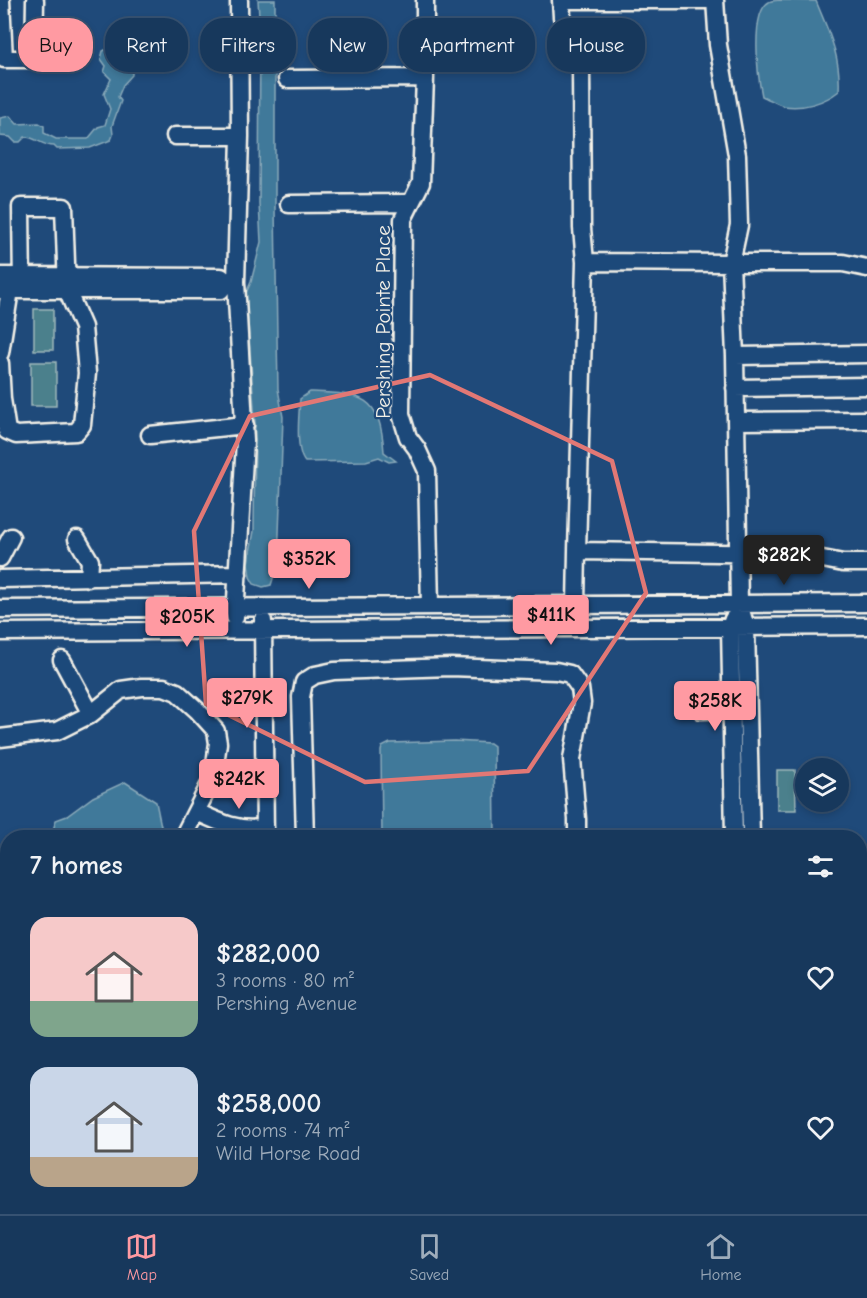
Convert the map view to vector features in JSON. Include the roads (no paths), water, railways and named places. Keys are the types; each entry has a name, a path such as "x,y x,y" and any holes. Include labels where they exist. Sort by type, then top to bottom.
{"street":[{"path":"1,0 4,59 34,59 35,0"},
{"path":"235,630 245,425 232,282 240,136 239,0"},
{"name":"Pershing Pointe Place","path":"425,0 421,183 403,219 401,414 408,437 417,448 428,471 430,606"},
{"path":"576,605 585,262 582,228 581,65 576,43 562,17 561,0 716,0 718,45 737,155 739,225 731,263 735,356 738,627 740,709 750,830"},
{"path":"287,79 425,78"},
{"path":"175,136 240,136"},
{"path":"289,204 405,203 407,210"},
{"path":"0,353 21,207 64,207 66,284 83,327 87,373 82,424 76,432 16,435 7,431 0,363"},
{"path":"585,262 843,263 867,268"},
{"path":"11,284 221,290 232,282"},
{"path":"735,356 867,354"},
{"path":"735,388 867,386"},
{"path":"736,421 867,420"},
{"path":"150,435 245,425"},
{"path":"0,558 11,537"},
{"path":"77,539 90,561 90,578"},
{"path":"577,551 797,554 843,563 867,563"},
{"path":"0,579 238,574"},
{"path":"0,609 867,603"},
{"path":"263,608 265,830"},
{"path":"0,632 867,626"},
{"path":"62,660 91,714"},
{"path":"304,830 301,697 304,682 315,675 334,672 451,667 556,670 570,674 579,688 582,704 572,759 577,830"},
{"path":"0,738 57,731 91,714 121,690 164,687 177,692 216,731 218,743 213,778 187,830"},
{"path":"701,710 740,709"},
{"path":"734,830 740,709"},
{"path":"196,812 217,822 258,830"}],"water":[{"path":"258,0 275,0 275,18 259,18"},
{"path":"816,1 833,45 839,78 839,91 820,102 798,107 784,106 762,96 757,46 759,18 763,8 769,2"},
{"path":"105,50 105,65 101,59"},
{"path":"105,69 105,72 132,72 118,97 121,101 112,126 111,140 90,148 57,149 29,137 15,142 10,137 0,136 0,118 10,116 17,124 39,123 44,126 44,133 56,139 88,139 98,127 105,125 110,109 104,94 111,79 104,72"},
{"path":"260,72 275,72 278,389 283,417 278,563 271,585 263,587 254,584 250,577 248,563 254,531 255,422 246,293 261,242"},
{"path":"310,392 343,394 365,401 373,408 378,418 384,452 396,461 389,462 379,457 366,461 305,462 299,441 300,399"},
{"path":"454,741 490,743 494,746 495,830 382,830 381,751 382,747 390,743"},
{"path":"125,782 156,802 162,830 53,830 56,820 67,816 93,797"}]}
